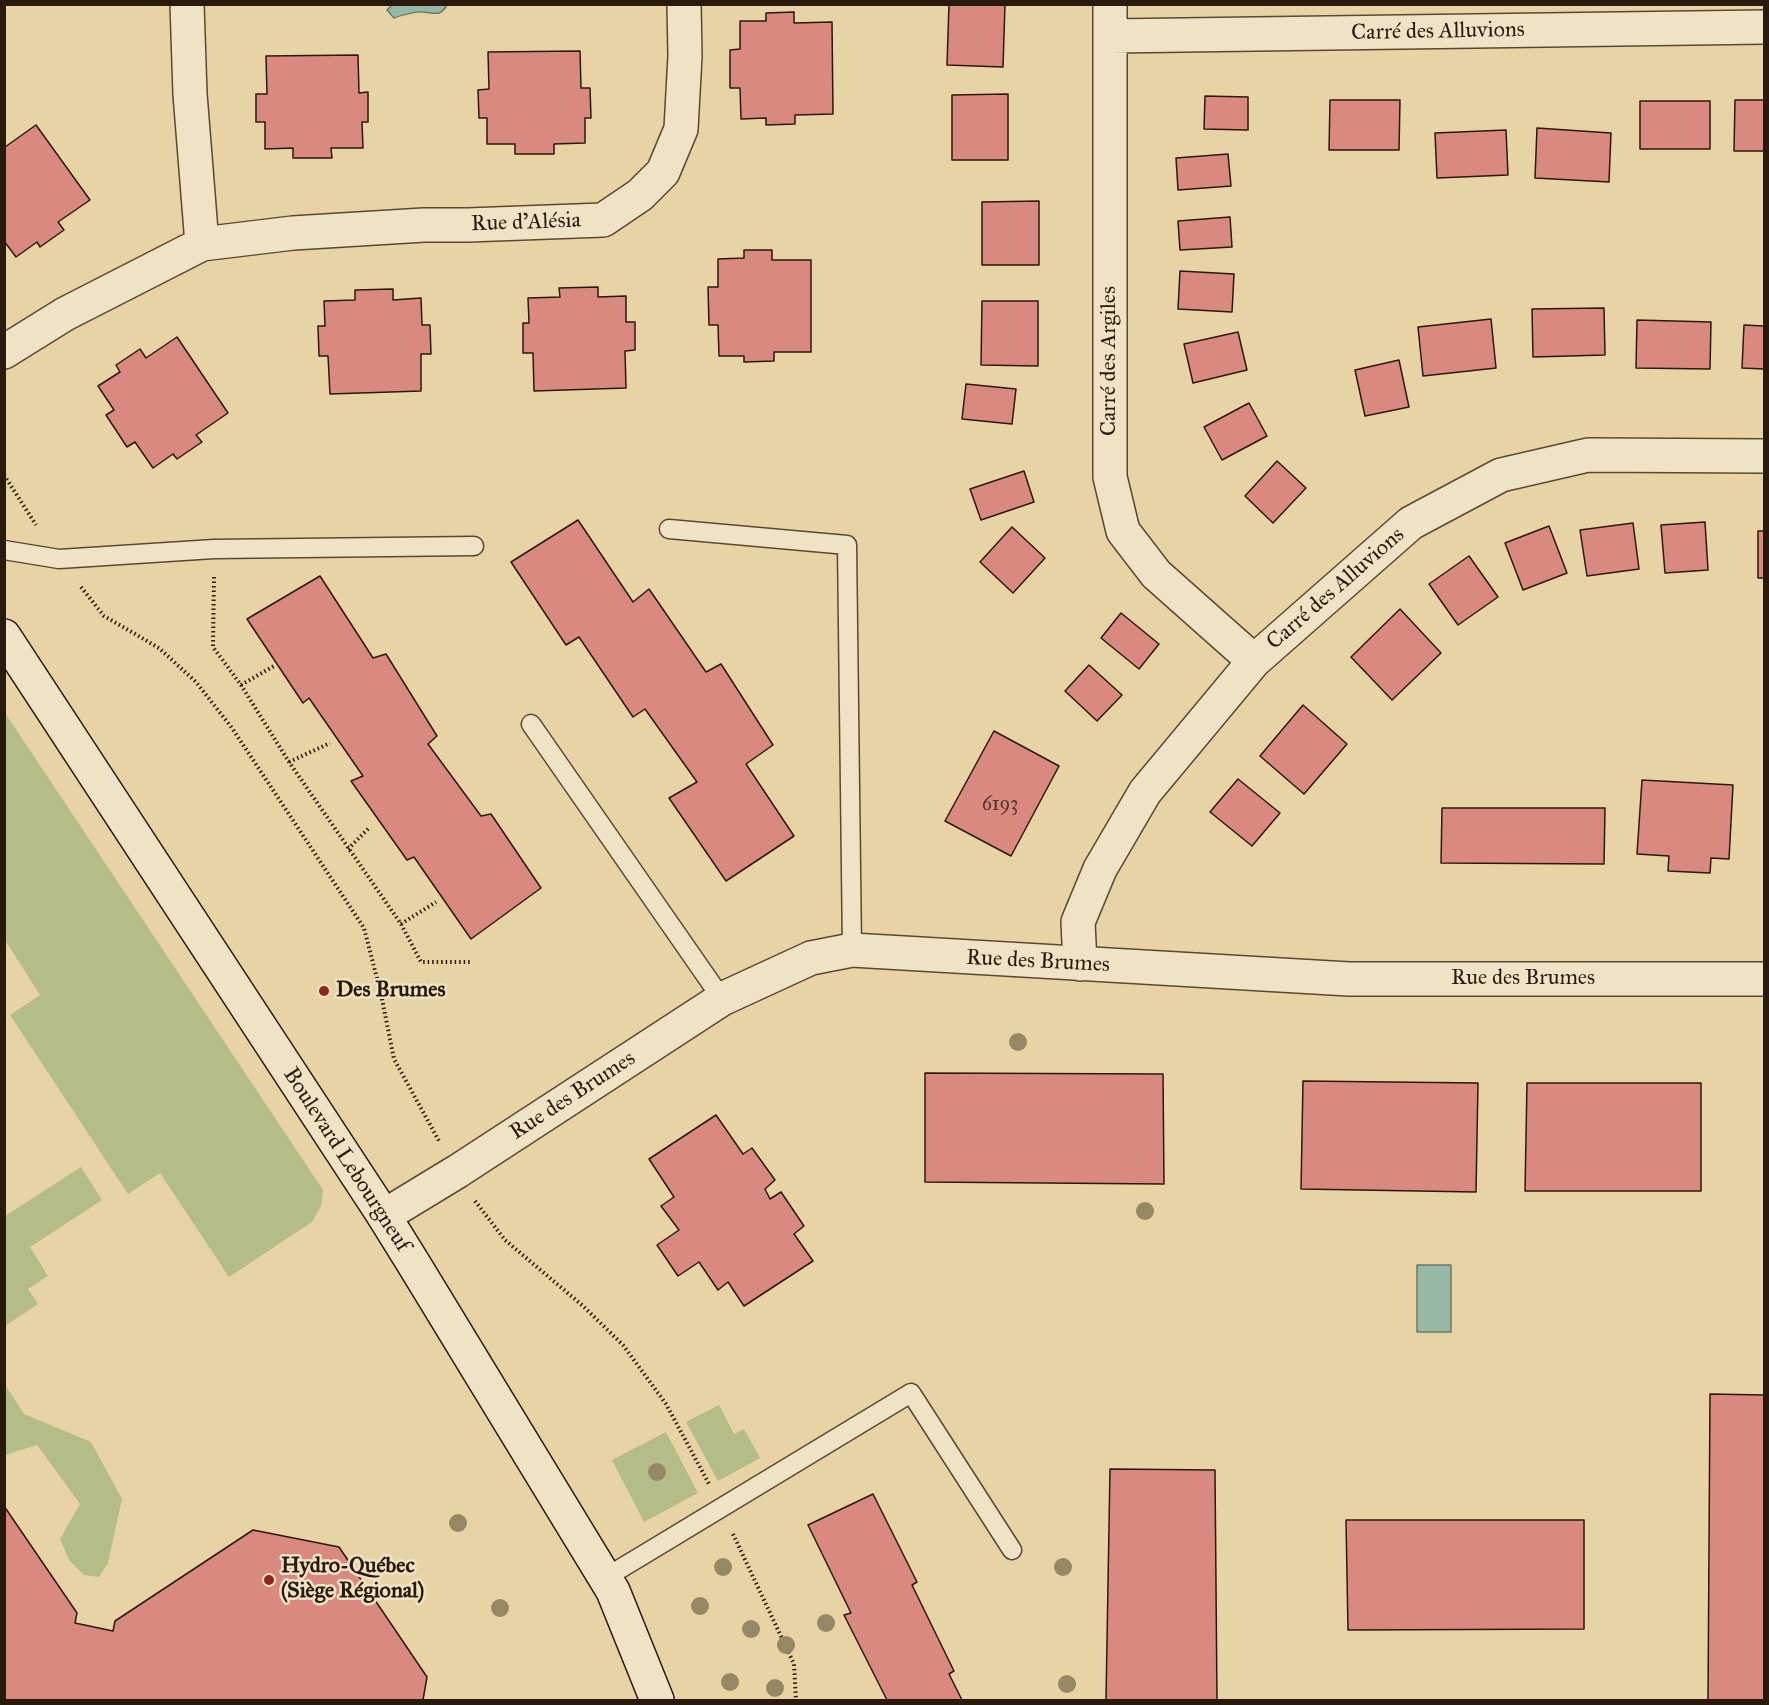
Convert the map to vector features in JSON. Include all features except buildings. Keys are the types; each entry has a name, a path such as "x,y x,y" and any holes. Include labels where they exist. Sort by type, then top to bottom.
{"street":[{"path":"187,4 190,94 202,244"},
{"name":"Rue d'Alésia","path":"4,352 65,314 202,244 293,233 424,225 603,220 640,195 663,172 681,129 685,56 684,4"},
{"name":"Carré des Alluvions","path":"1110,20 1764,27"},
{"name":"Carré des Argiles","path":"1110,20 1110,477 1123,531 1156,574 1254,661"},
{"name":"Carré des Alluvions","path":"1080,964 1078,922 1100,869 1144,792 1254,661 1411,523 1501,476 1588,455 1764,456"},
{"name":"Boulevard Lebourgneuf","path":"4,636 384,1216 613,1591 657,1701"},
{"name":"Rue des Brumes","path":"384,1216 458,1171 722,999 811,958 852,950 1349,979 1764,979"}],"lane":[{"path":"669,529 847,545 852,950"},
{"path":"4,550 59,559 214,549 474,546"},
{"path":"531,724 722,999"},
{"path":"605,1578 911,1393 1012,1550"}],"path":[{"path":"4,476 59,559 104,616 159,648 196,682 232,728 364,928 381,994 394,1059 432,1128 473,1198 505,1240 583,1306 623,1345 666,1404 721,1507 794,1664 796,1701"},
{"path":"214,549 213,647 241,685 289,762 400,924 421,962 471,962"},
{"path":"241,685 274,666"},
{"path":"289,762 330,743"},
{"path":"348,849 370,827"},
{"path":"400,924 436,902"}],"green space":[{"path":"5,713 323,1190 321,1206 312,1222 229,1277 160,1173 128,1194 10,1015 40,995 5,940"},
{"path":"81,1167 102,1200 30,1247 48,1276 28,1289 38,1304 5,1326 5,1216"},
{"path":"4,1383 24,1414 91,1442 122,1499 108,1563 99,1577 84,1575 69,1560 60,1539 80,1504 37,1445 5,1455"},
{"path":"719,1405 734,1434 744,1429 760,1458 718,1481 686,1422"},
{"path":"666,1432 698,1493 644,1522 612,1460"}],"shaded area":[{"path":"392,5 447,5 439,13 416,12 394,18 387,10"},
{"path":"1417,1265 1451,1265 1451,1332 1417,1332"}],"place":[{"name":"Des Brumes","path":"324,991"},
{"name":"Hydro-Québec (Siège Régional)","path":"269,1580"}]}
